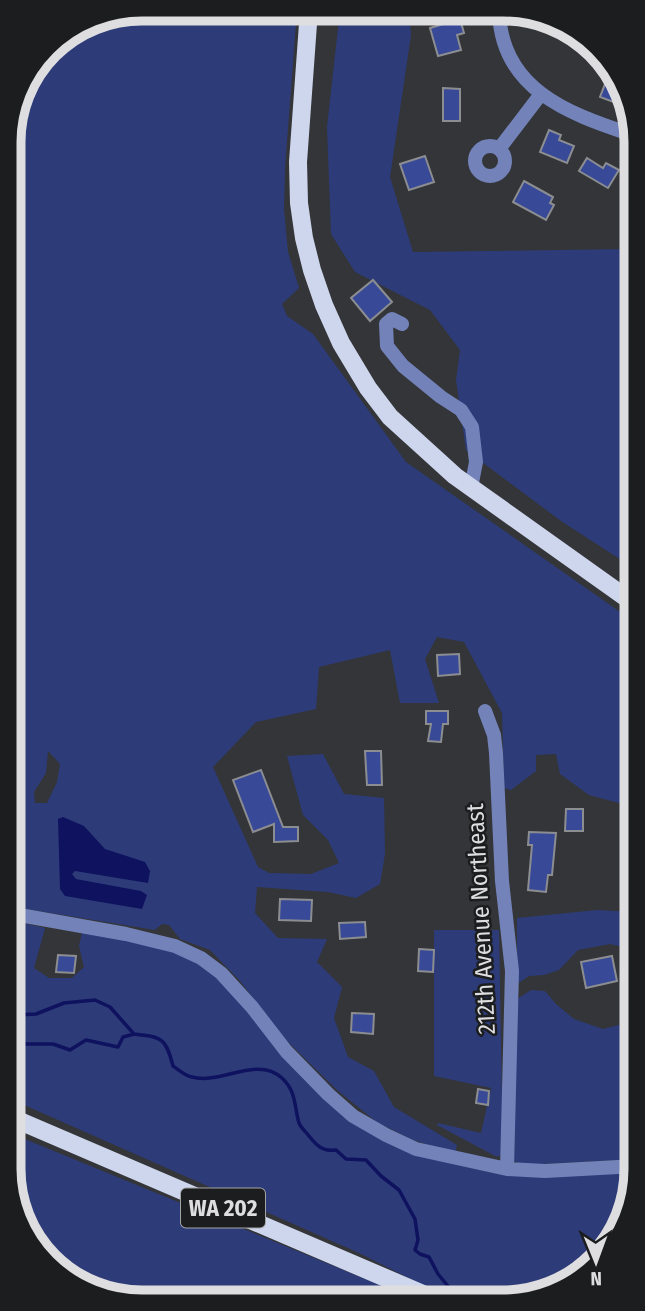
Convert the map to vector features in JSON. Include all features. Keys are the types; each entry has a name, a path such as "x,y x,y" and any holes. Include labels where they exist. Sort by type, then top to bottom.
{"main road":[{"path":"308,21 298,162 299,203 312,270 341,343 390,417 455,476 624,597"},
{"name":"WA 202","path":"21,1122 414,1290"}],"street":[{"path":"500,21 506,48 515,67 528,83 567,111 623,132"},
{"path":"499,149 541,94"},
{"path":"402,324 392,319 386,324 387,346 403,366 461,410 472,427 475,462 471,488"},
{"name":"212th Avenue Northeast","path":"485,711 494,735 496,753 502,881 512,971 508,1169"},
{"path":"21,915 126,933 174,946 201,958 222,973 286,1051 328,1094 353,1116 416,1149 508,1169 545,1171 624,1167"}],"shaded area":[{"path":"142,21 296,21 284,209 288,252 299,288 282,304 287,316 313,334 406,462 624,615 624,804 589,795 560,774 556,754 536,755 536,771 511,790 504,788 502,713 464,642 437,637 425,659 439,703 400,703 390,650 319,667 316,709 256,722 213,767 258,867 269,873 311,874 339,863 328,840 303,815 287,756 323,754 344,794 384,798 385,854 380,884 356,898 328,892 257,887 255,913 278,938 327,939 317,962 342,987 334,1018 348,1057 374,1071 394,1107 457,1145 455,1153 413,1140 378,1123 338,1091 286,1040 239,980 210,950 180,939 169,925 162,924 155,930 21,908 23,118 30,95 56,56 95,30 118,23","holes":["48,751 60,764 57,782 47,803 35,803 34,792 46,773"]},
{"path":"339,21 410,21 411,35 390,177 413,252 624,249 624,562 561,521 466,450 456,380 460,350 430,310 355,272 331,234 327,127"},
{"path":"63,817 84,826 105,849 145,862 150,871 148,883 75,871 72,874 76,879 141,891 147,895 142,909 65,896 60,889 58,819"},
{"path":"597,910 624,911 624,947 610,944 578,950 559,970 529,976 517,984 517,918"},
{"path":"21,923 45,928 34,968 49,978 72,978 84,967 79,946 82,932 159,947 203,966 224,984 343,1113 454,1164 503,1175 542,1177 624,1172 622,1193 609,1227 561,1227 561,1276 527,1288 432,1290 359,1253 21,1104"},
{"path":"434,930 499,930 503,1154 497,1157 437,1125 438,1123 481,1133 491,1088 434,1076"},
{"path":"531,990 545,991 574,1019 603,1029 624,1024 624,1160 522,1165 514,1161 517,999"},
{"path":"21,1137 392,1290 142,1290 110,1286 88,1278 51,1249 33,1223 23,1193"}],"building":[{"path":"461,21 464,33 457,35 461,50 438,56 430,28"},
{"path":"607,79 618,104 600,97"},
{"path":"443,88 460,89 460,121 443,121"},
{"path":"549,130 561,135 559,140 574,146 567,163 540,152"},
{"path":"425,156 434,182 409,190 400,164"},
{"path":"587,158 603,168 606,163 619,170 608,188 579,171"},
{"path":"524,181 553,197 550,203 554,205 546,220 513,202"},
{"path":"373,280 392,302 370,321 351,298"},
{"path":"459,654 460,674 438,676 437,655"},
{"path":"426,711 448,711 448,724 443,724 441,742 428,741 431,724 426,724"},
{"path":"365,751 381,751 382,785 367,785"},
{"path":"261,770 283,827 298,827 298,841 274,842 274,824 253,832 233,780"},
{"path":"566,809 583,809 583,831 565,831"},
{"path":"529,832 556,833 552,875 548,875 546,892 528,890 532,845 528,845"},
{"path":"280,899 312,900 311,921 279,920"},
{"path":"365,922 366,937 340,939 339,923"},
{"path":"419,949 434,950 433,972 418,971"},
{"path":"58,955 76,956 74,973 56,972"},
{"path":"612,956 617,981 586,988 581,962"},
{"path":"352,1013 374,1014 373,1034 351,1032"},
{"path":"478,1089 489,1091 488,1105 476,1103"}],"waterway":[{"path":"21,1015 36,1014 64,1003 95,1000 110,1007 134,1034 151,1036 165,1044 173,1066 187,1075 203,1078 261,1069 282,1078 290,1089 299,1123 315,1143 321,1148 336,1150 346,1159 366,1160 399,1190 415,1219 418,1240 415,1250 429,1257 451,1290"},
{"path":"21,1034 25,1044 53,1044 70,1050 86,1040 118,1047 123,1037 134,1034"}]}
